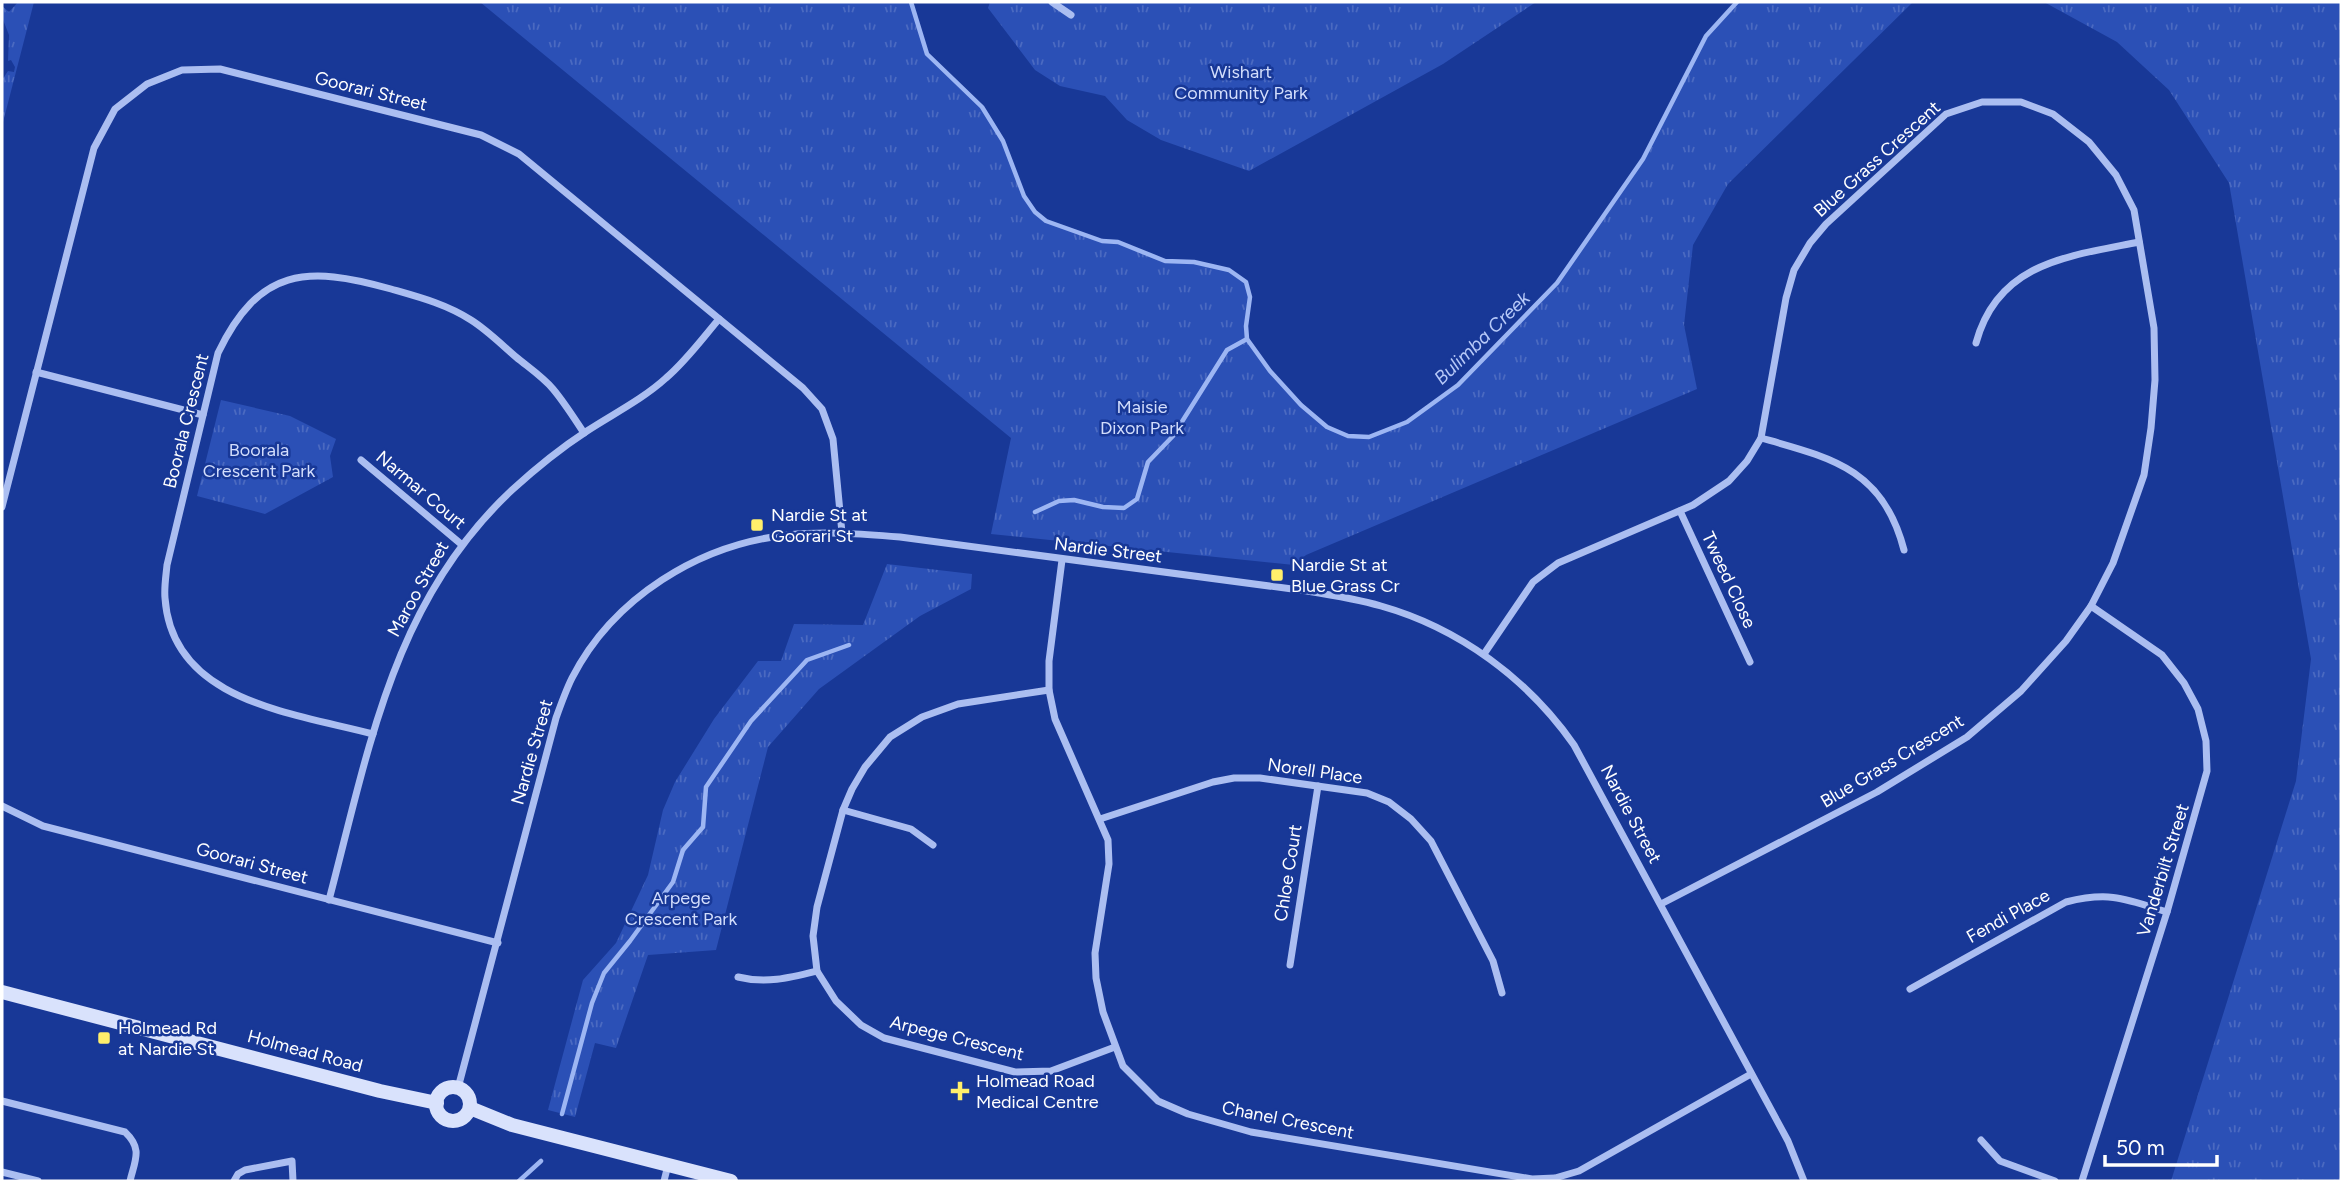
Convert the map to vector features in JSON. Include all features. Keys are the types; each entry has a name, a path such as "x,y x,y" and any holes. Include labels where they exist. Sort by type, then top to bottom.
{"street":[{"path":"1052,2 1071,15"},
{"name":"Goorari Street","path":"2,507 94,148 115,109 147,83 182,70 220,69 481,135 519,154 803,388 821,409 833,439 842,533"},
{"name":"Blue Grass Crescent","path":"1484,654 1533,582 1558,563 1680,511 1711,495 1729,481 1760,438 1786,298 1794,270 1810,243 1826,224 1946,114 1982,102 2021,102 2053,114 2089,142 2116,175 2134,210 2154,328 2155,380 2144,475 2113,563 2091,606 2066,641 2021,691 1966,737 1877,792 1661,905"},
{"path":"1976,343 1981,323 1999,296 2016,280 2061,258 2139,242"},
{"name":"Boorala Crescent","path":"373,734 249,702 219,687 199,671 179,647 169,623 164,597 167,565 218,353 231,326 246,305 264,291 289,279 317,275 354,278 442,304 472,320 552,387 584,433"},
{"name":"Maroo Street","path":"329,900 373,734 401,650 436,583 461,544 513,489 584,433 665,380 685,361 719,319"},
{"path":"36,372 203,415"},
{"path":"1760,438 1822,455 1859,475 1891,512 1904,550"},
{"name":"Narmar Court","path":"361,460 461,544"},
{"name":"Tweed Close","path":"1680,511 1750,662"},
{"name":"Nardie Street","path":"458,1087 556,718 572,677 599,636 632,602 665,578 702,557 747,542 787,535 842,533 900,537 1349,598 1410,616 1484,654 1543,706 1574,745 1788,1141 1804,1181"},
{"name":"Chanel Crescent","path":"1062,560 1049,661 1049,690 1055,719 1108,840 1109,864 1095,953 1096,978 1103,1012 1123,1066 1158,1101 1188,1114 1251,1132 1532,1179 1555,1178 1579,1171 1751,1074"},
{"name":"Vanderbilt Street","path":"2082,1181 2167,912 2207,771 2206,741 2198,709 2184,682 2162,655 2091,606"},
{"name":"Arpege Crescent","path":"1049,690 958,704 922,717 890,737 865,766 843,810 817,907 813,936 817,971 836,1001 861,1025 884,1038 1015,1072 1051,1071 1115,1047"},
{"name":"Norell Place","path":"1100,819 1213,782 1234,778 1260,778 1367,793 1389,802 1411,818 1431,841 1493,961 1502,993"},
{"name":"Chloe Court","path":"1290,965 1318,786"},
{"name":"Goorari Street","path":"2,806 43,825 498,943"},
{"path":"843,810 911,829 933,845"},
{"name":"Fendi Place","path":"1910,989 2066,902 2092,895 2122,898 2167,912"},
{"path":"738,977 757,982 782,980 817,971"},
{"name":"Holmead Road","path":"2,992 380,1091 437,1103"},
{"path":"458,1087 467,1093 470,1108 464,1117 448,1119 440,1113 437,1103 444,1090 458,1087"},
{"path":"2,1101 125,1132 134,1141 137,1153 130,1181"},
{"path":"470,1108 512,1125 732,1181"},
{"path":"1981,1140 2000,1161 2055,1181"},
{"path":"234,1181 245,1170 292,1161 293,1181"},
{"path":"664,1181 668,1165"},
{"path":"2,1172 38,1181"}],"green space":[{"path":"18,2 34,2 2,126 2,80 8,71 14,72 15,67 11,60 8,61 9,35 2,17 2,6 9,12"},
{"name":"Maisie Dixon Park","path":"480,2 911,2 927,54 982,107 1003,141 1024,196 1035,212 1046,221 1102,241 1118,242 1165,261 1194,262 1229,270 1246,282 1250,297 1247,339 1270,371 1301,405 1327,427 1348,436 1369,437 1407,422 1458,385 1557,283 1643,159 1706,36 1737,2 1913,2 1728,184 1693,245 1684,325 1697,389 1306,555 1294,565 991,534 1011,438"},
{"name":"Wishart Community Park","path":"990,2 1536,2 1443,64 1249,171 1161,140 1127,120 1105,96 1060,86 1035,70 988,8"},
{"path":"2044,2 2341,2 2341,1181 2171,1181 2296,781 2311,659 2229,183 2169,90 2117,42"},
{"name":"Boorala Crescent Park","path":"221,400 290,416 336,439 330,456 333,477 265,514 197,496"},
{"name":"Arpege Crescent Park","path":"887,564 972,574 971,589 920,616 819,689 768,747 716,950 648,955 616,1048 595,1043 575,1117 548,1110 583,980 616,943 648,875 663,810 675,782 714,719 758,661 781,661 794,624 863,625"}],"waterway":[{"name":"Bulimba Creek","path":"911,2 927,54 982,107 1003,141 1024,196 1035,212 1046,221 1102,241 1118,242 1165,261 1194,262 1229,270 1246,282 1250,297 1247,339 1270,371 1301,405 1327,427 1348,436 1369,437 1407,422 1458,385 1557,283 1643,159 1706,36 1737,2"},
{"path":"1035,512 1059,501 1074,500 1103,507 1124,508 1137,499 1148,462 1173,436 1227,350 1247,339"},
{"path":"562,1114 592,1003 604,973 673,882 683,850 703,827 706,787 751,721 807,660 849,645"},
{"path":"519,1181 541,1161"}],"place":[{"name":"Nardie St at Goorari St","path":"757,525"},
{"name":"Nardie St at Blue Grass Cr","path":"1277,575"},
{"name":"Holmead Rd at Nardie St","path":"104,1038"},
{"name":"Holmead Road Medical Centre","path":"960,1091"}]}
